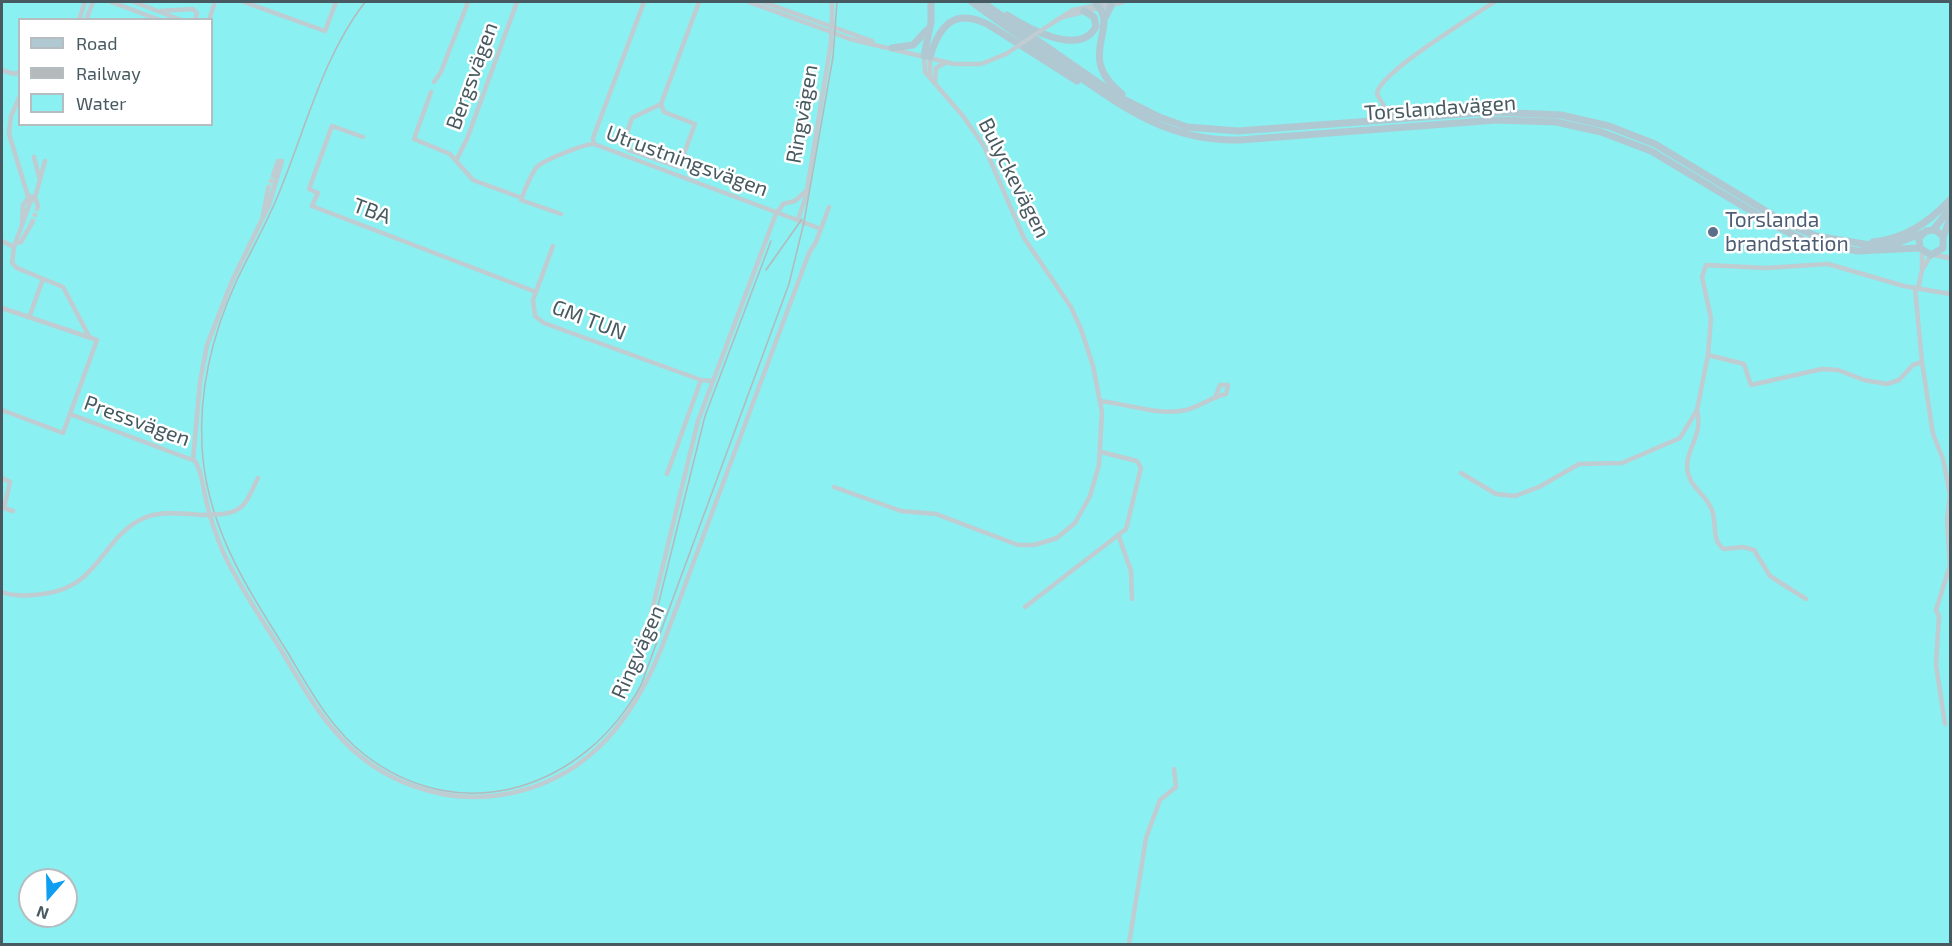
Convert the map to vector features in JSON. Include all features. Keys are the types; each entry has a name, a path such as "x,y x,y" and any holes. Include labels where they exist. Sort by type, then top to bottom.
{"main road":[{"path":"927,57 931,2"},
{"name":"Torslandavägen","path":"972,2 1103,94 1150,122 1186,135 1224,140 1496,120 1536,120 1573,125 1600,132 1650,151 1778,227 1808,241 1857,251 1921,250 1933,255"},
{"name":"Torslandavägen","path":"982,2 1119,97 1182,125 1220,132 1520,111 1593,121 1624,131 1660,147 1795,227 1821,237 1849,243 1884,246 1933,230"},
{"path":"987,2 1021,23 1063,40 1075,41 1087,37 1094,30 1105,5"},
{"path":"1105,5 1098,51 1100,65 1114,87 1144,110"},
{"path":"1084,11 1094,17 1096,23"},
{"path":"927,57 937,36 945,26 960,19 977,20 1115,105 1150,122"},
{"path":"892,48 916,44 931,22"},
{"name":"Torslandavägen","path":"1849,243 1888,240 1926,222 1950,200"},
{"path":"1944,241 1933,230 1950,209"},
{"path":"1933,255 1942,250 1950,219"},
{"path":"1921,250 1919,240 1923,233"}],"street":[{"path":"80,18 85,2"},
{"path":"87,18 93,2"},
{"path":"111,2 155,18"},
{"path":"134,2 176,18"},
{"path":"244,2 325,31 336,2"},
{"path":"434,82 441,72 468,2"},
{"name":"Bergsvägen","path":"456,161 467,139 517,2"},
{"path":"594,144 593,138 644,2"},
{"path":"660,104 664,112 695,124 679,167 628,150 623,144 632,118 660,104 699,2"},
{"path":"748,2 850,39 948,62 981,64 1006,54 1073,10 1123,2"},
{"path":"763,2 892,48"},
{"name":"Ringvägen","path":"795,219 806,191 831,43 832,2"},
{"path":"1398,119 1385,108 1376,93 1382,81 1437,39 1494,2"},
{"path":"210,18 214,5"},
{"path":"1063,17 1105,5"},
{"path":"160,11 193,9 197,13 196,18"},
{"path":"927,57 929,73 934,81"},
{"path":"934,81 936,68 948,62"},
{"path":"2,70 14,74 18,73"},
{"name":"Bulyckevägen","path":"834,487 901,511 936,514 1018,545 1034,545 1057,538 1079,518 1095,483 1101,452 1100,401 1090,355 1071,307 1024,238 984,146 934,81"},
{"path":"431,92 414,139 450,154 473,180 561,214"},
{"path":"18,100 11,116 9,134 32,196 38,206"},
{"path":"1379,120 1384,115 1385,108"},
{"name":"TBA","path":"363,137 332,126 309,189 318,193 312,207 536,292"},
{"name":"Utrustningsvägen","path":"521,199 541,163 582,146 594,144 795,219"},
{"path":"34,157 39,177"},
{"path":"263,218 281,172 283,163 280,160 273,176"},
{"path":"15,245 45,161"},
{"path":"263,218 268,189"},
{"name":"Ringvägen","path":"777,212 783,204 795,201 806,191"},
{"path":"22,226 23,205 32,196"},
{"name":"Ringvägen","path":"199,466 214,528 238,580 319,711 350,748 396,779 442,794 483,796 518,792 543,784 577,766 605,743 629,714 646,684 809,253 829,207"},
{"path":"639,664 698,421 777,212"},
{"name":"Pressvägen","path":"194,460 200,382 207,345 232,281 263,218"},
{"path":"795,219 821,229"},
{"path":"2,244 15,245 21,242 32,223"},
{"path":"1944,241 1950,250"},
{"name":"Pressvägen","path":"2,410 63,433 97,340 90,338 63,287 17,268 12,263 15,245"},
{"name":"GM TUN","path":"553,246 532,308 540,321 701,380 713,381"},
{"path":"1921,250 1922,270 1917,288 1922,362 1933,434 1942,459 1950,495 1947,521 1949,574 1936,610 1939,616 1935,666 1945,724"},
{"path":"1922,270 1933,255"},
{"name":"Torslandavägen","path":"1933,255 1950,258"},
{"path":"1806,599 1773,578 1754,550 1743,547 1724,549 1718,543 1713,511 1692,484 1687,472 1688,460 1697,436 1697,410 1708,355 1711,318 1702,277 1706,266 1766,268 1828,264 1917,288 1950,294"},
{"path":"30,315 43,279"},
{"path":"2,308 24,316 30,315 90,338"},
{"path":"1708,355 1744,363 1750,385 1822,369 1838,370 1864,380 1887,384 1899,380 1913,365 1922,362"},
{"path":"667,474 701,380"},
{"path":"1100,401 1163,411 1183,411 1206,402 1216,395"},
{"path":"1461,473 1482,483 1497,494 1515,496 1539,487 1579,464 1622,463 1676,440 1682,435 1697,410"},
{"name":"Pressvägen","path":"70,414 194,460 199,466"},
{"path":"1025,607 1119,537 1126,529 1141,468 1137,461 1101,452"},
{"path":"2,478 10,482 4,508 13,511"},
{"path":"2,592 26,596 68,588 92,571 121,535 139,520 159,514 204,515 237,512 258,478"},
{"path":"1119,537 1131,571 1132,599"},
{"path":"1129,945 1134,925 1134,900 1143,849 1160,800 1176,787 1174,769"}],"water":[{"path":"2,2 1950,2 1950,944 2,944"}],"tunnel":[{"path":"268,189 273,176"},
{"path":"32,223 38,206"}],"railway":[{"path":"365,2 337,46 326,70 279,193 236,282 221,321 205,383 202,425 205,475 211,503 231,555 258,604 331,721 365,755 403,778 442,790 481,793 519,787 555,772 588,750 617,721 641,685 789,284 804,222 833,57 837,2"},
{"path":"766,270 802,219"},
{"path":"649,642 705,416 771,241"}],"place":[{"name":"Torslanda brandstation","path":"1713,232"}]}
